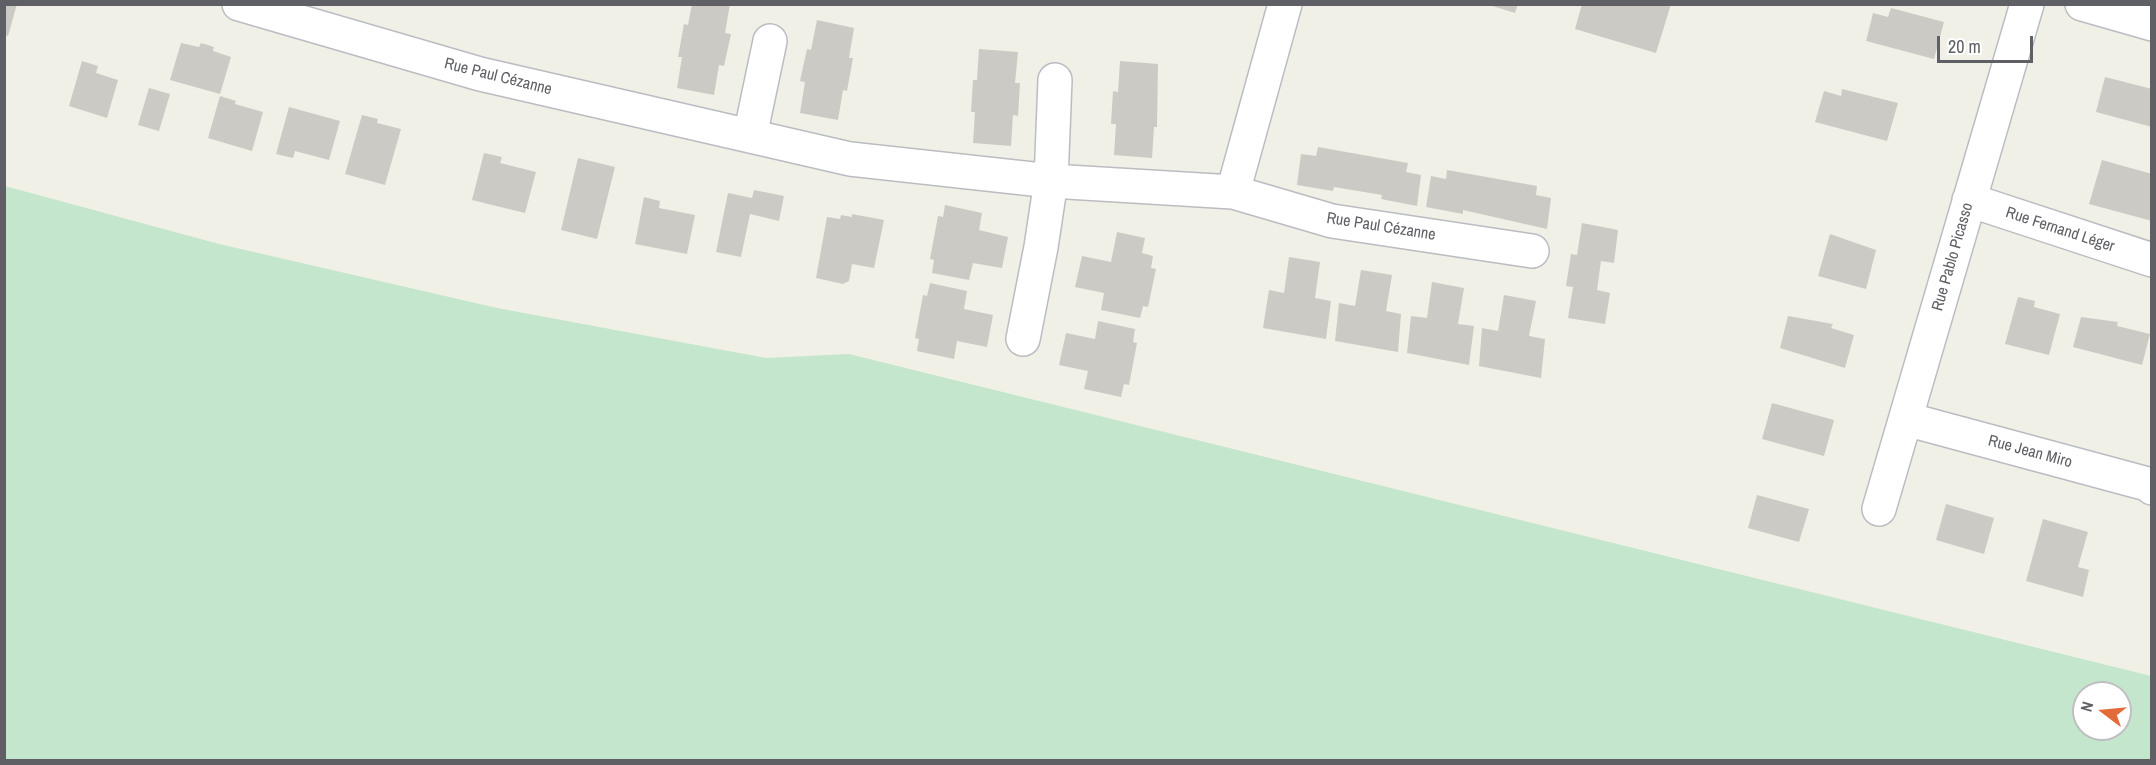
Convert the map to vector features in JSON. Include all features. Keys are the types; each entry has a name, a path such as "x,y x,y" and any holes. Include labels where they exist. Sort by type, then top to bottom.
{"street":[{"path":"1233,192 1285,4"},
{"name":"Rue Pablo Picasso","path":"1879,509 2027,4"},
{"path":"2082,4 2151,24"},
{"name":"Rue Paul Cézanne","path":"246,5 480,74 850,159 1051,181 1233,192 1332,221 1532,251"},
{"path":"750,136 770,41"},
{"path":"1023,339 1051,181 1055,80"},
{"name":"Rue Fernand Léger","path":"1969,200 2151,260"},
{"name":"Rue Jean Miro","path":"1906,419 2151,485 2151,488"}],"green space":[{"path":"5,186 219,244 497,308 766,358 849,354 2151,676 2151,760 5,760"}],"building":[{"path":"4,4 17,4 8,36 4,35"},
{"path":"692,4 730,4 725,33 731,34 724,66 719,65 714,95 677,88 682,57 678,57 684,24 688,25"},
{"path":"1486,4 1518,4 1515,13"},
{"path":"1582,4 1671,4 1656,53 1575,29"},
{"path":"1891,8 1944,22 1934,59 1866,41 1873,13 1888,17"},
{"path":"817,20 854,28 849,58 853,58 847,91 843,90 838,120 800,113 805,82 800,81 807,49 811,50"},
{"path":"181,43 199,47 201,43 214,47 213,51 231,57 220,94 170,80"},
{"path":"979,49 1018,52 1015,83 1020,83 1018,116 1013,115 1011,146 973,143 975,112 971,112 973,80 977,80"},
{"path":"82,61 98,66 96,73 118,80 107,118 69,106"},
{"path":"1120,61 1158,64 1157,127 1154,127 1152,158 1114,155 1116,124 1111,124 1113,91 1118,92"},
{"path":"2105,77 2152,89 2152,127 2096,112"},
{"path":"149,88 170,94 159,131 138,125"},
{"path":"1842,89 1898,103 1887,141 1815,122 1824,91 1841,96"},
{"path":"220,96 236,101 235,104 263,112 252,151 208,138"},
{"path":"289,107 340,121 329,160 295,151 293,158 276,154"},
{"path":"362,115 378,119 377,123 401,129 385,185 345,174"},
{"path":"1318,147 1408,163 1406,172 1421,175 1417,206 1381,199 1382,195 1334,187 1333,191 1297,185 1301,154 1316,156"},
{"path":"484,153 502,157 500,163 536,172 525,213 472,200"},
{"path":"578,158 615,167 597,239 561,230"},
{"path":"2102,160 2152,174 2152,221 2089,204"},
{"path":"1447,170 1537,186 1536,195 1551,198 1547,229 1463,210 1463,214 1426,207 1431,176 1446,179"},
{"path":"754,190 784,196 779,221 750,214 741,257 716,252 728,193 752,198"},
{"path":"644,197 660,201 659,208 695,215 687,254 635,244"},
{"path":"945,205 982,213 979,230 1008,237 1002,268 973,263 969,280 932,273 934,260 930,259 938,216 943,217"},
{"path":"852,214 884,220 874,268 852,264 849,281 843,284 816,278 827,217 840,219 841,215 852,217"},
{"path":"1582,223 1618,230 1614,263 1601,261 1597,290 1610,293 1605,324 1568,318 1573,287 1566,286 1571,254 1577,255"},
{"path":"1117,232 1145,238 1142,253 1153,256 1151,268 1156,269 1148,307 1143,306 1140,318 1101,310 1104,293 1075,287 1082,256 1111,262"},
{"path":"1830,234 1876,250 1866,289 1818,276"},
{"path":"1289,257 1320,262 1315,298 1331,301 1326,339 1263,328 1269,290 1284,293"},
{"path":"1361,270 1392,275 1386,311 1401,314 1398,352 1335,341 1339,303 1355,306"},
{"path":"1432,282 1464,288 1458,324 1474,326 1469,365 1407,353 1411,316 1427,318"},
{"path":"930,283 967,291 964,309 993,315 987,347 957,341 954,359 917,351 919,339 915,338 923,295 927,296"},
{"path":"1504,295 1536,301 1529,336 1545,339 1541,378 1479,366 1482,328 1498,331"},
{"path":"2018,297 2035,301 2034,307 2060,314 2049,355 2005,344"},
{"path":"1788,316 1833,324 1831,328 1854,335 1845,368 1780,348"},
{"path":"2081,317 2118,322 2117,326 2150,334 2142,365 2073,347"},
{"path":"1098,321 1135,329 1133,342 1137,343 1129,385 1124,384 1121,397 1084,389 1088,371 1059,365 1066,333 1095,339"},
{"path":"1772,403 1834,420 1824,456 1762,439"},
{"path":"1757,495 1809,509 1799,542 1748,528"},
{"path":"1946,504 1994,518 1984,554 1936,540"},
{"path":"2043,519 2088,532 2078,567 2089,570 2083,597 2026,581"}]}
